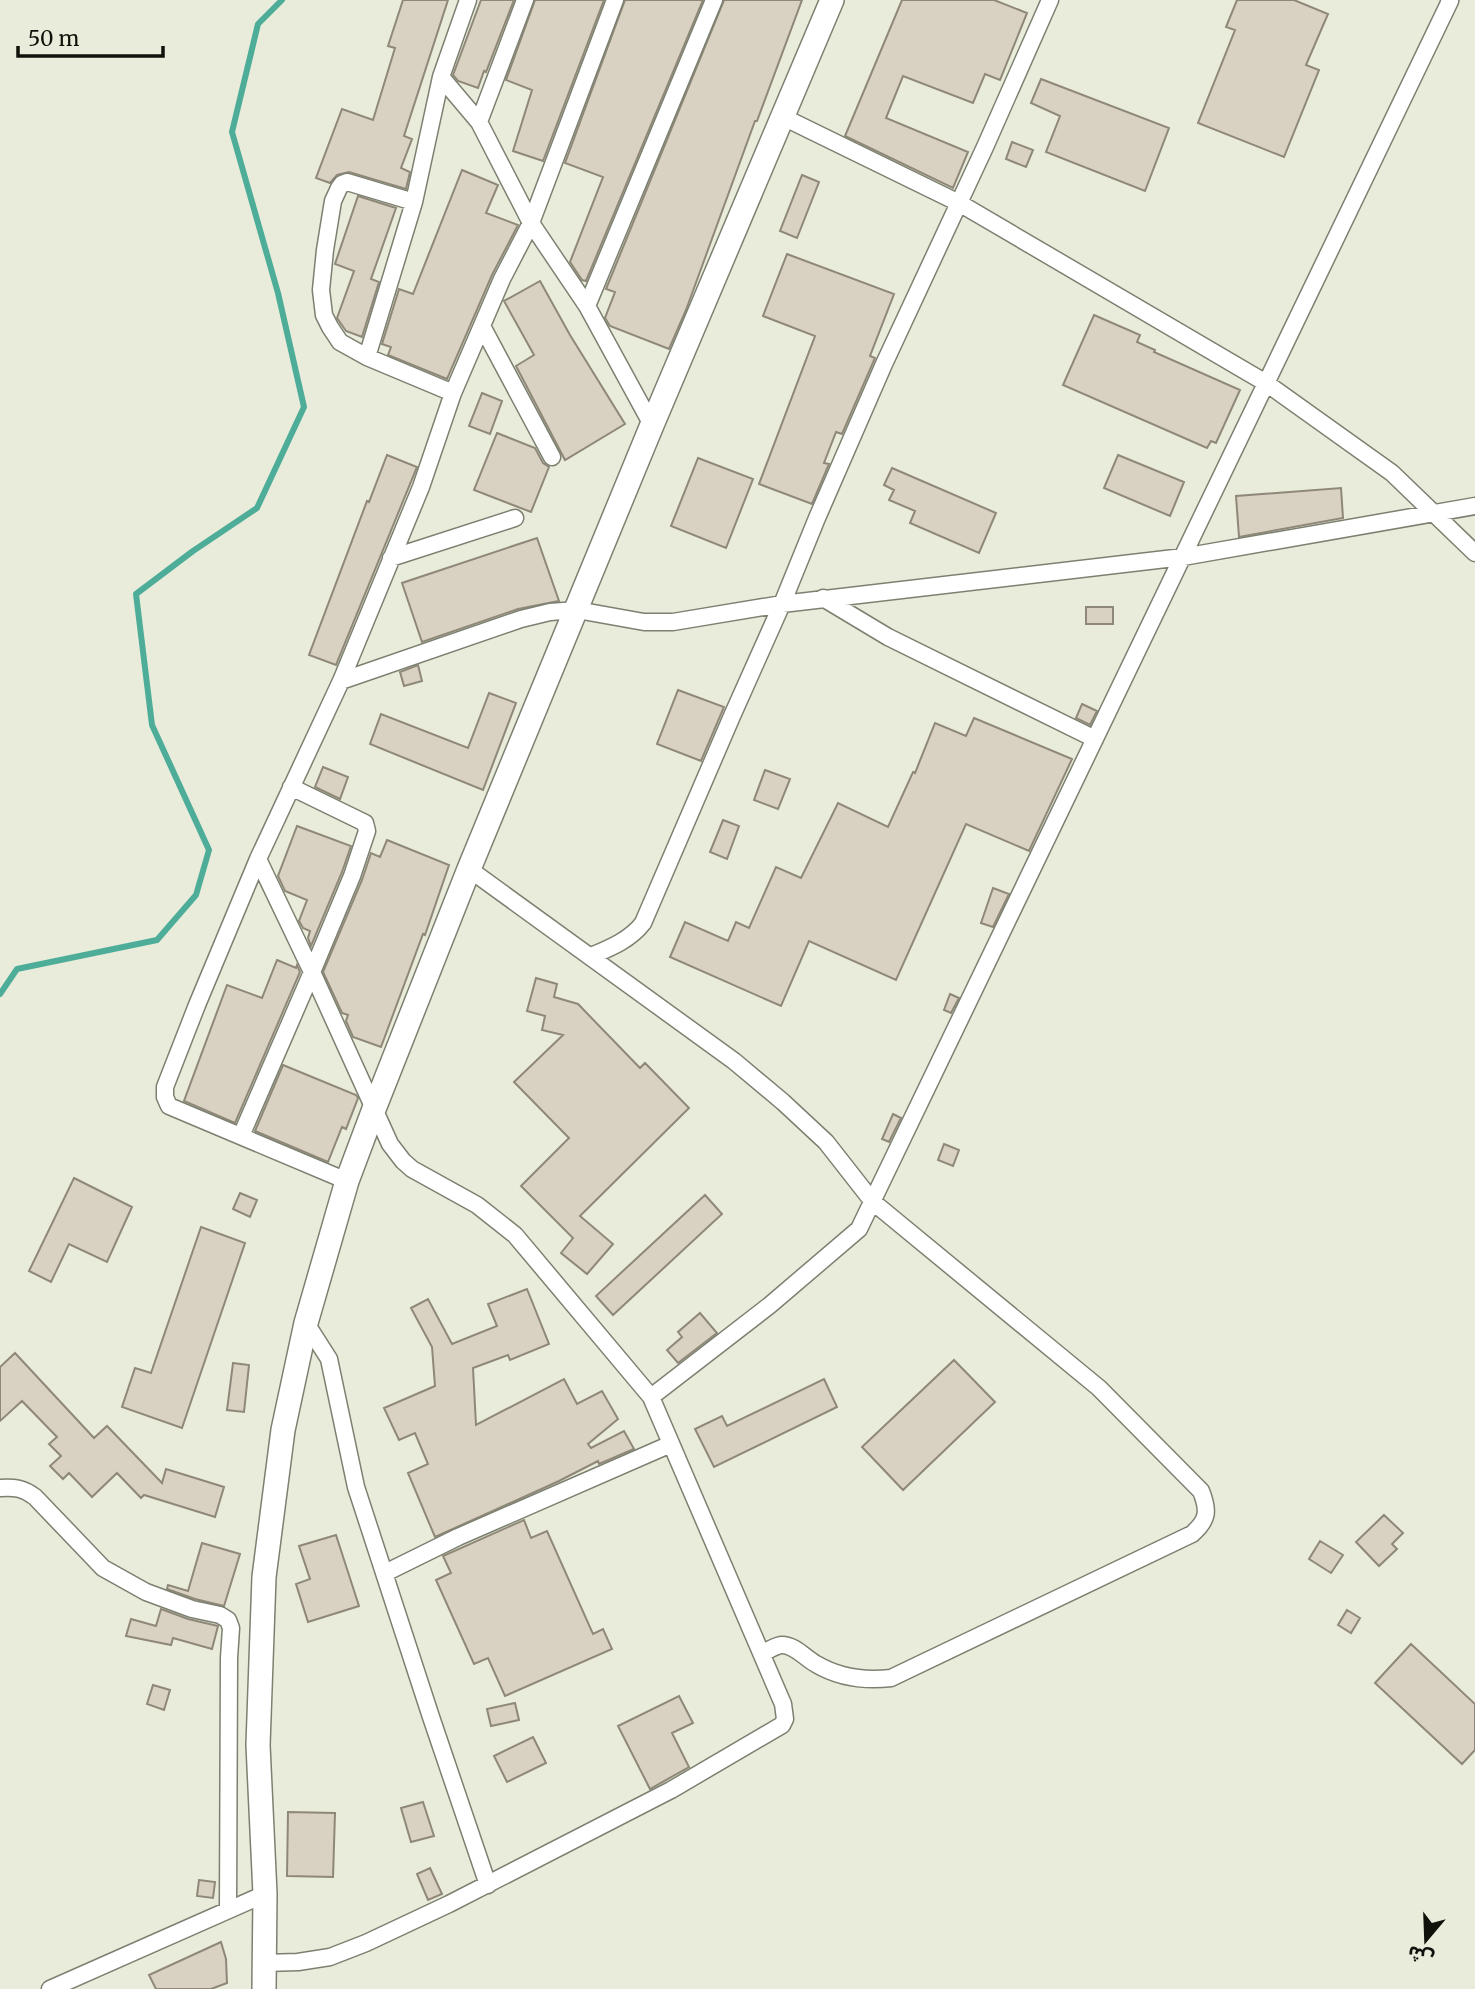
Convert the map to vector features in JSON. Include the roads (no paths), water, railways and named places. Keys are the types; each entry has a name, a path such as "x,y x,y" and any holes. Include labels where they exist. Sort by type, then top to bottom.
{"main road":[{"path":"264,1989 265,1894 258,1745 264,1577 283,1430 306,1323 347,1181 469,869 652,425 832,0"}],"street":[{"path":"367,357 414,202 441,77 468,0"},
{"path":"479,122 525,0"},
{"path":"347,1181 169,1106 165,1087 258,859 341,681 421,487 453,394 502,279 531,223 615,0"},
{"path":"587,306 714,0"},
{"path":"591,956 635,934 643,923 884,364 1050,0"},
{"path":"651,1397 770,1305 859,1229 1450,1 1448,0"},
{"path":"441,77 479,122 531,223 587,306 652,425"},
{"path":"783,117 959,203 1266,383 1392,473 1475,553"},
{"path":"414,202 348,182 338,188 333,201 325,250 321,290 324,315 340,342 367,357 453,394"},
{"path":"482,326 552,457"},
{"path":"341,681 521,619 550,612 577,610 644,622 673,622 823,598 1183,557 1475,506"},
{"path":"391,558 515,518"},
{"path":"823,598 888,637 1095,739"},
{"path":"242,1136 352,876 366,836 365,823 291,787"},
{"path":"258,859 390,1144 412,1169 477,1205 515,1235 651,1397 762,1653 783,1704 785,1719 782,1725 671,1790 488,1885 390,1932 331,1957 264,1963"},
{"path":"469,869 591,956 783,1101 827,1142 873,1202 1099,1388 1201,1491 1205,1502 1203,1524 1192,1534 891,1678 873,1680 847,1676 820,1667 795,1648 780,1645 762,1653"},
{"path":"306,1323 329,1359 356,1487 488,1885"},
{"path":"385,1573 458,1537 671,1444"},
{"path":"0,1488 24,1489 35,1497 103,1569 146,1592 192,1609 220,1615 228,1620 231,1628 228,1910"},
{"path":"50,1989 265,1894"}],"waterway":[{"path":"0,994 17,969 157,940 196,895 209,850 152,725 136,594 257,508 304,407 278,293 232,132 258,24 282,0"}]}
